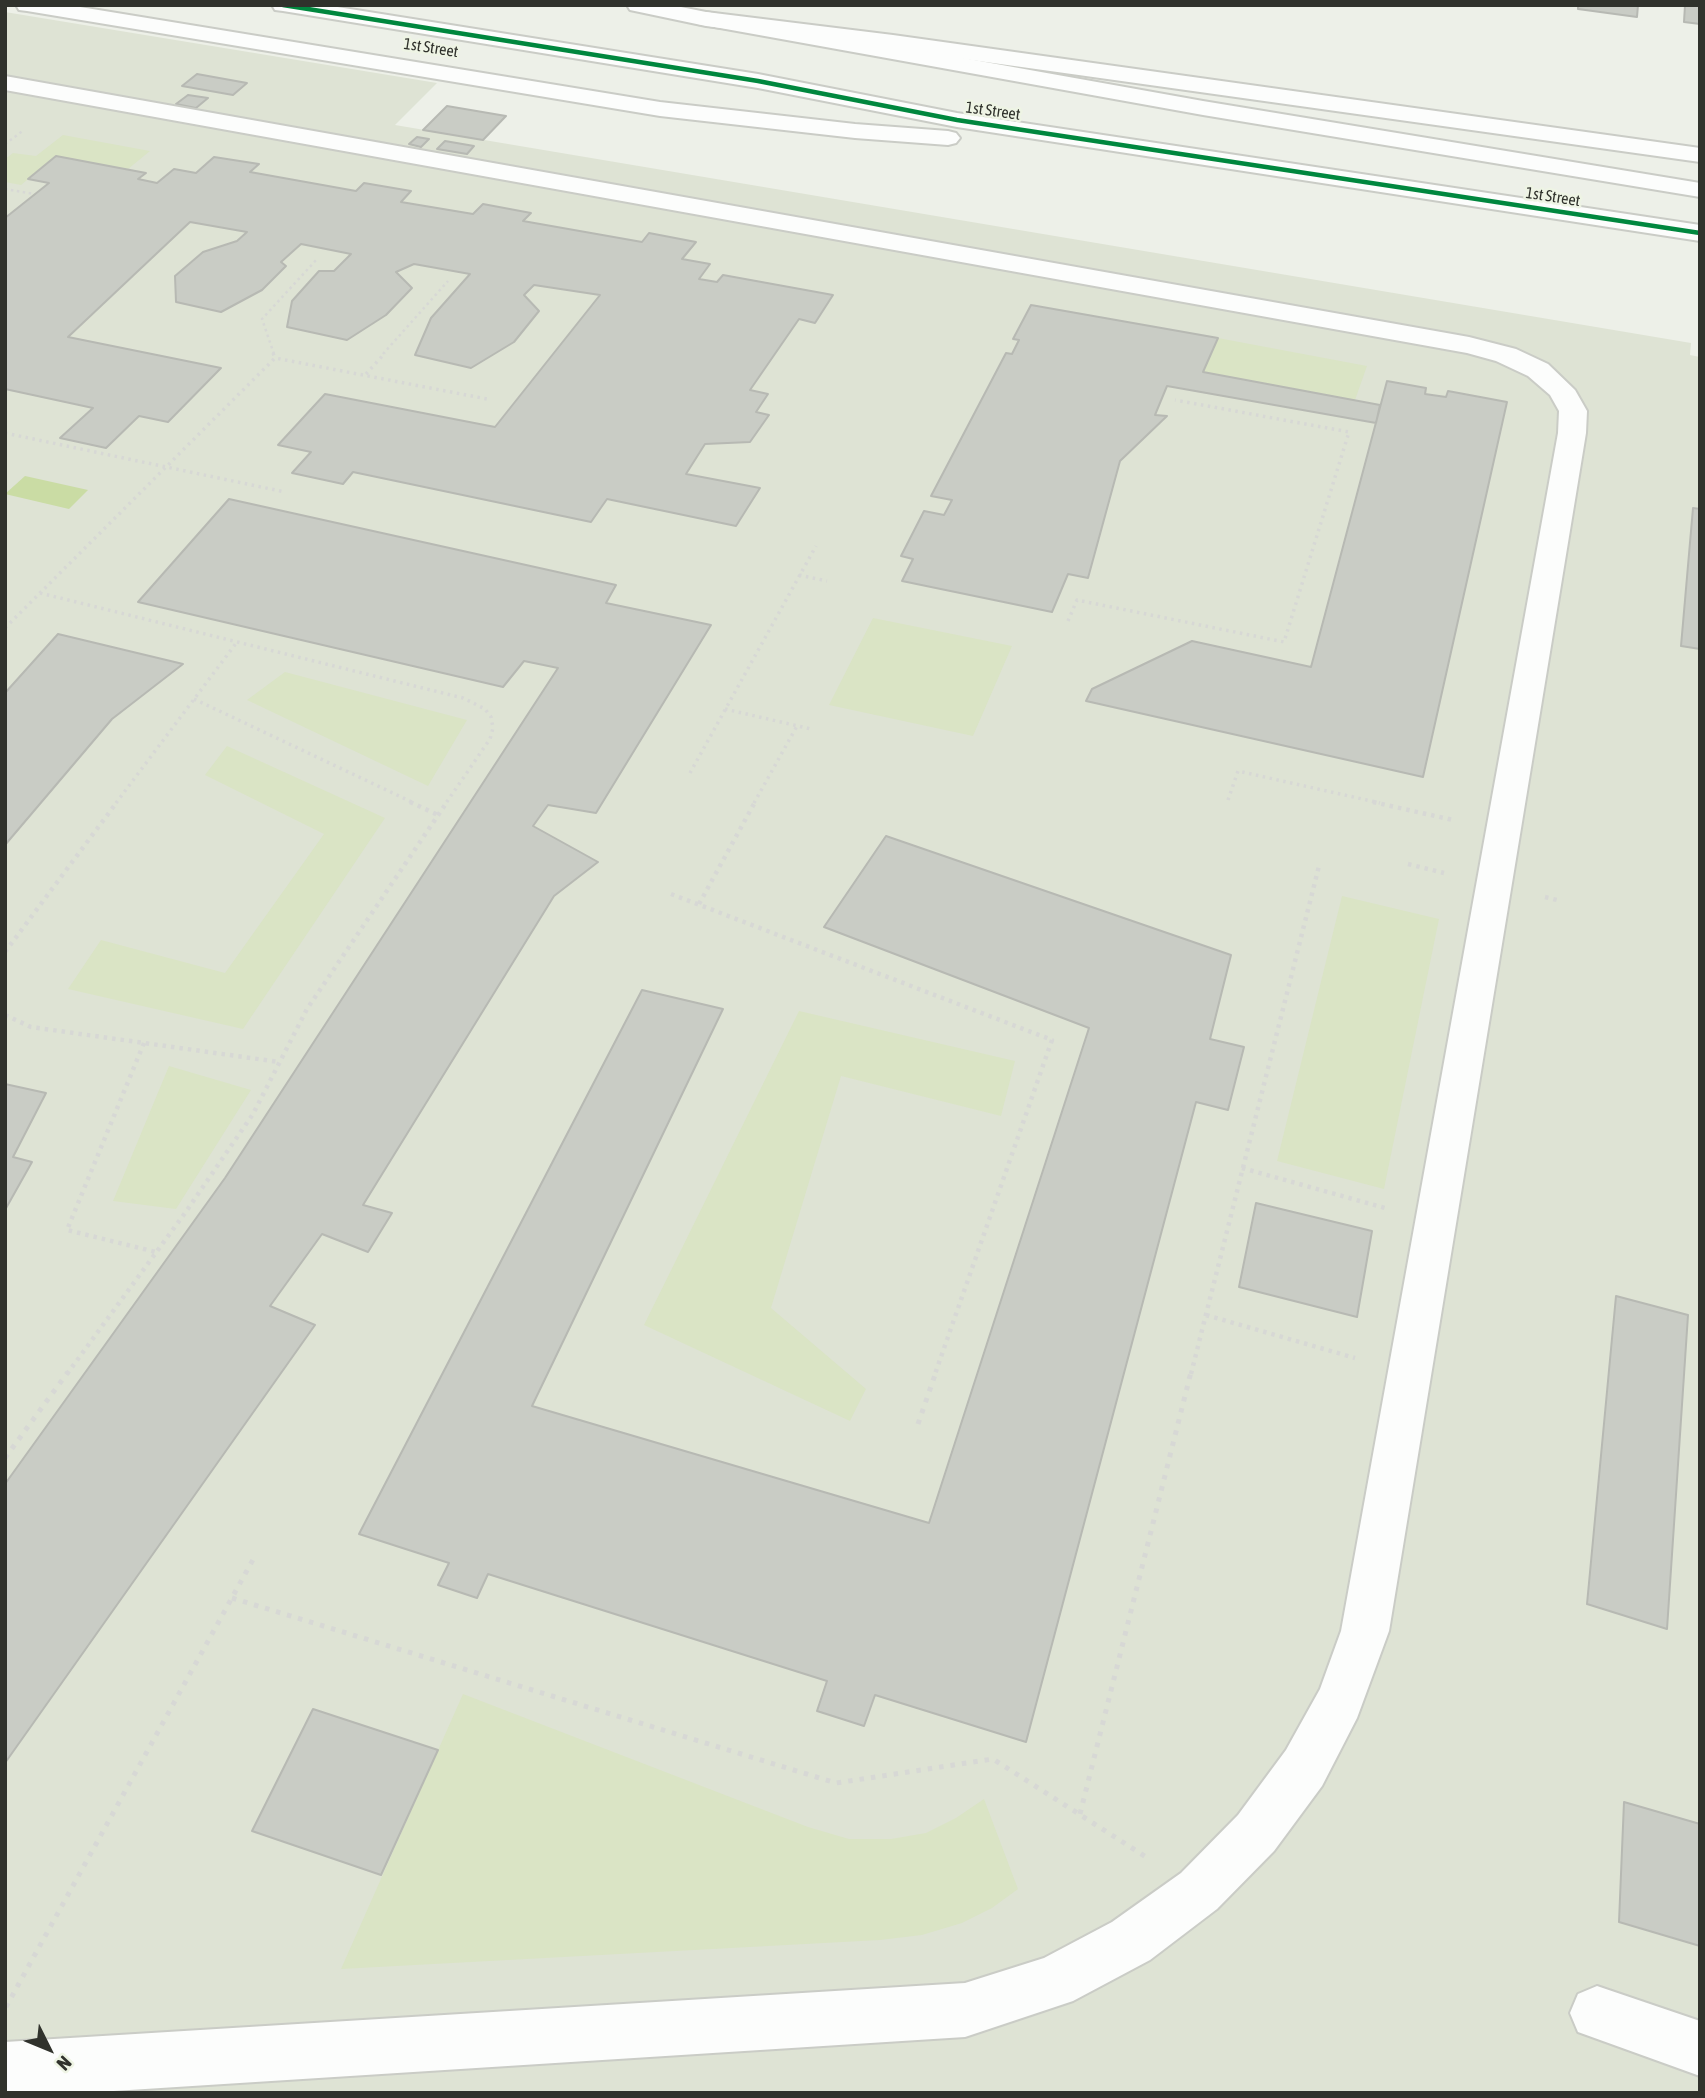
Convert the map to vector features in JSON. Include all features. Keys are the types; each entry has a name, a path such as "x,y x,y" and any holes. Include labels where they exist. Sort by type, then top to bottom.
{"main road":[{"path":"27,5 737,120 948,138 1132,146"},
{"name":"1st Street","path":"156,5 822,110 963,110"},
{"name":"1st Street","path":"284,5 758,81 963,110 1132,146 1700,233"},
{"path":"406,5 852,77"},
{"path":"638,5 1189,106 1700,190"},
{"path":"706,19 892,42 1700,155"},
{"path":"5,83 1469,345 1506,355 1538,370 1561,390 1573,411 1572,433 1505,832 1365,1631 1340,1701 1296,1779 1256,1833 1199,1891 1131,1941 1054,1982 965,2010 5,2070"},
{"path":"1597,2013 1700,2049"}],"path":[{"path":"5,189 34,194"},
{"path":"275,358 262,319 318,258"},
{"path":"365,375 448,281"},
{"path":"275,358 487,399"},
{"path":"5,628 275,358"},
{"path":"1068,621 1077,600 1284,642 1349,432 1175,400"},
{"path":"5,433 285,492"},
{"path":"690,773 816,546"},
{"path":"799,575 827,581"},
{"path":"5,1458 253,1114 307,1009 490,739 492,728 491,717 485,709 463,698 40,593"},
{"path":"5,952 237,642"},
{"path":"194,699 438,815"},
{"path":"725,709 811,729"},
{"path":"699,904 797,726"},
{"path":"1228,800 1238,771 1505,832"},
{"path":"1080,1814 1319,866"},
{"path":"671,894 1052,1040 918,1424"},
{"path":"5,1016 31,1027 279,1062"},
{"path":"144,1043 66,1230 156,1252"},
{"path":"1242,1168 1436,1223"},
{"path":"1206,1315 1410,1373"},
{"path":"5,2008 256,1556"},
{"path":"232,1598 836,1783 993,1759 1199,1891"}],"shaded area":[{"path":"5,12 437,83 395,125 1691,343 1690,355 1700,357 1700,2093 5,2093"},
{"path":"63,135 150,151 128,169 56,156 21,185 5,182 5,159 13,153 36,156"},
{"path":"1218,338 1367,366 1355,400 1203,372"},
{"path":"25,476 88,490 69,509 5,494"},
{"path":"873,618 1012,646 973,736 829,705"},
{"path":"285,672 467,720 428,786 247,700"},
{"path":"227,746 385,818 243,1029 68,989 101,940 225,973 324,834 205,775"},
{"path":"1342,896 1439,919 1384,1189 1277,1161"},
{"path":"799,1011 1015,1061 1001,1116 841,1076 771,1308 866,1389 850,1421 644,1325"},
{"path":"169,1066 251,1090 176,1209 113,1201"},
{"path":"463,1694 808,1827 849,1839 891,1839 926,1833 956,1818 984,1799 1018,1889 992,1908 962,1923 922,1935 880,1940 341,1969"}],"building":[{"path":"1578,5 1638,5 1637,17 1578,9"},
{"path":"1685,5 1700,5 1700,24 1684,22"},
{"path":"197,74 247,83 233,95 182,86"},
{"path":"188,95 208,98 196,108 176,104"},
{"path":"447,106 506,116 483,140 423,130"},
{"path":"417,137 429,139 421,147 409,144"},
{"path":"445,141 474,146 467,154 437,149"},
{"path":"56,156 146,173 138,179 157,183 174,169 196,173 214,157 259,164 250,172 356,191 364,183 411,191 401,202 473,214 483,204 531,213 523,221 642,242 649,233 696,242 682,259 710,264 699,279 717,282 723,275 833,295 815,323 799,319 750,390 768,394 756,412 769,415 750,442 705,444 686,474 760,488 736,526 607,499 591,522 353,472 343,484 292,473 311,452 278,445 325,394 495,427 600,295 534,285 524,295 539,311 514,342 471,368 415,355 431,318 470,274 414,264 396,272 412,288 386,315 347,340 287,327 292,301 319,271 334,271 351,254 301,244 281,262 286,266 262,290 221,312 176,302 175,276 203,252 237,241 247,232 190,222 68,337 221,368 168,422 139,416 106,448 60,438 93,408 5,389 5,218 49,183 28,179"},
{"path":"1031,305 1218,338 1203,372 1380,405 1376,423 1167,386 1155,415 1167,416 1120,461 1088,578 1068,574 1052,612 902,581 913,559 901,556 924,511 944,515 952,500 931,496 1006,353 1012,354 1019,340 1013,339"},
{"path":"1387,381 1426,388 1425,394 1446,397 1448,391 1507,402 1423,777 1086,701 1092,689 1192,641 1311,667"},
{"path":"229,499 616,585 606,603 711,625 596,813 548,805 533,826 598,862 554,896 363,1205 392,1213 368,1252 322,1234 270,1306 315,1325 5,1763 5,1484 225,1178 558,668 524,661 503,687 138,602"},
{"path":"1693,508 1700,509 1700,649 1681,646"},
{"path":"58,634 183,664 112,719 5,845 5,693"},
{"path":"886,836 1231,955 1210,1039 1244,1047 1228,1110 1196,1102 1026,1742 875,1695 864,1726 817,1711 827,1681 488,1574 477,1598 438,1585 449,1563 359,1534 642,990 723,1009 532,1406 929,1523 1089,1028 824,927"},
{"path":"5,1084 46,1093 13,1157 32,1162 5,1210"},
{"path":"1256,1203 1372,1231 1357,1317 1239,1287"},
{"path":"1616,1296 1688,1315 1667,1629 1587,1604"},
{"path":"313,1709 438,1750 381,1875 252,1831"},
{"path":"1624,1802 1700,1824 1700,1946 1619,1922"}],"cycle path":[{"path":"283,5 758,81 957,120 1700,233"}]}
